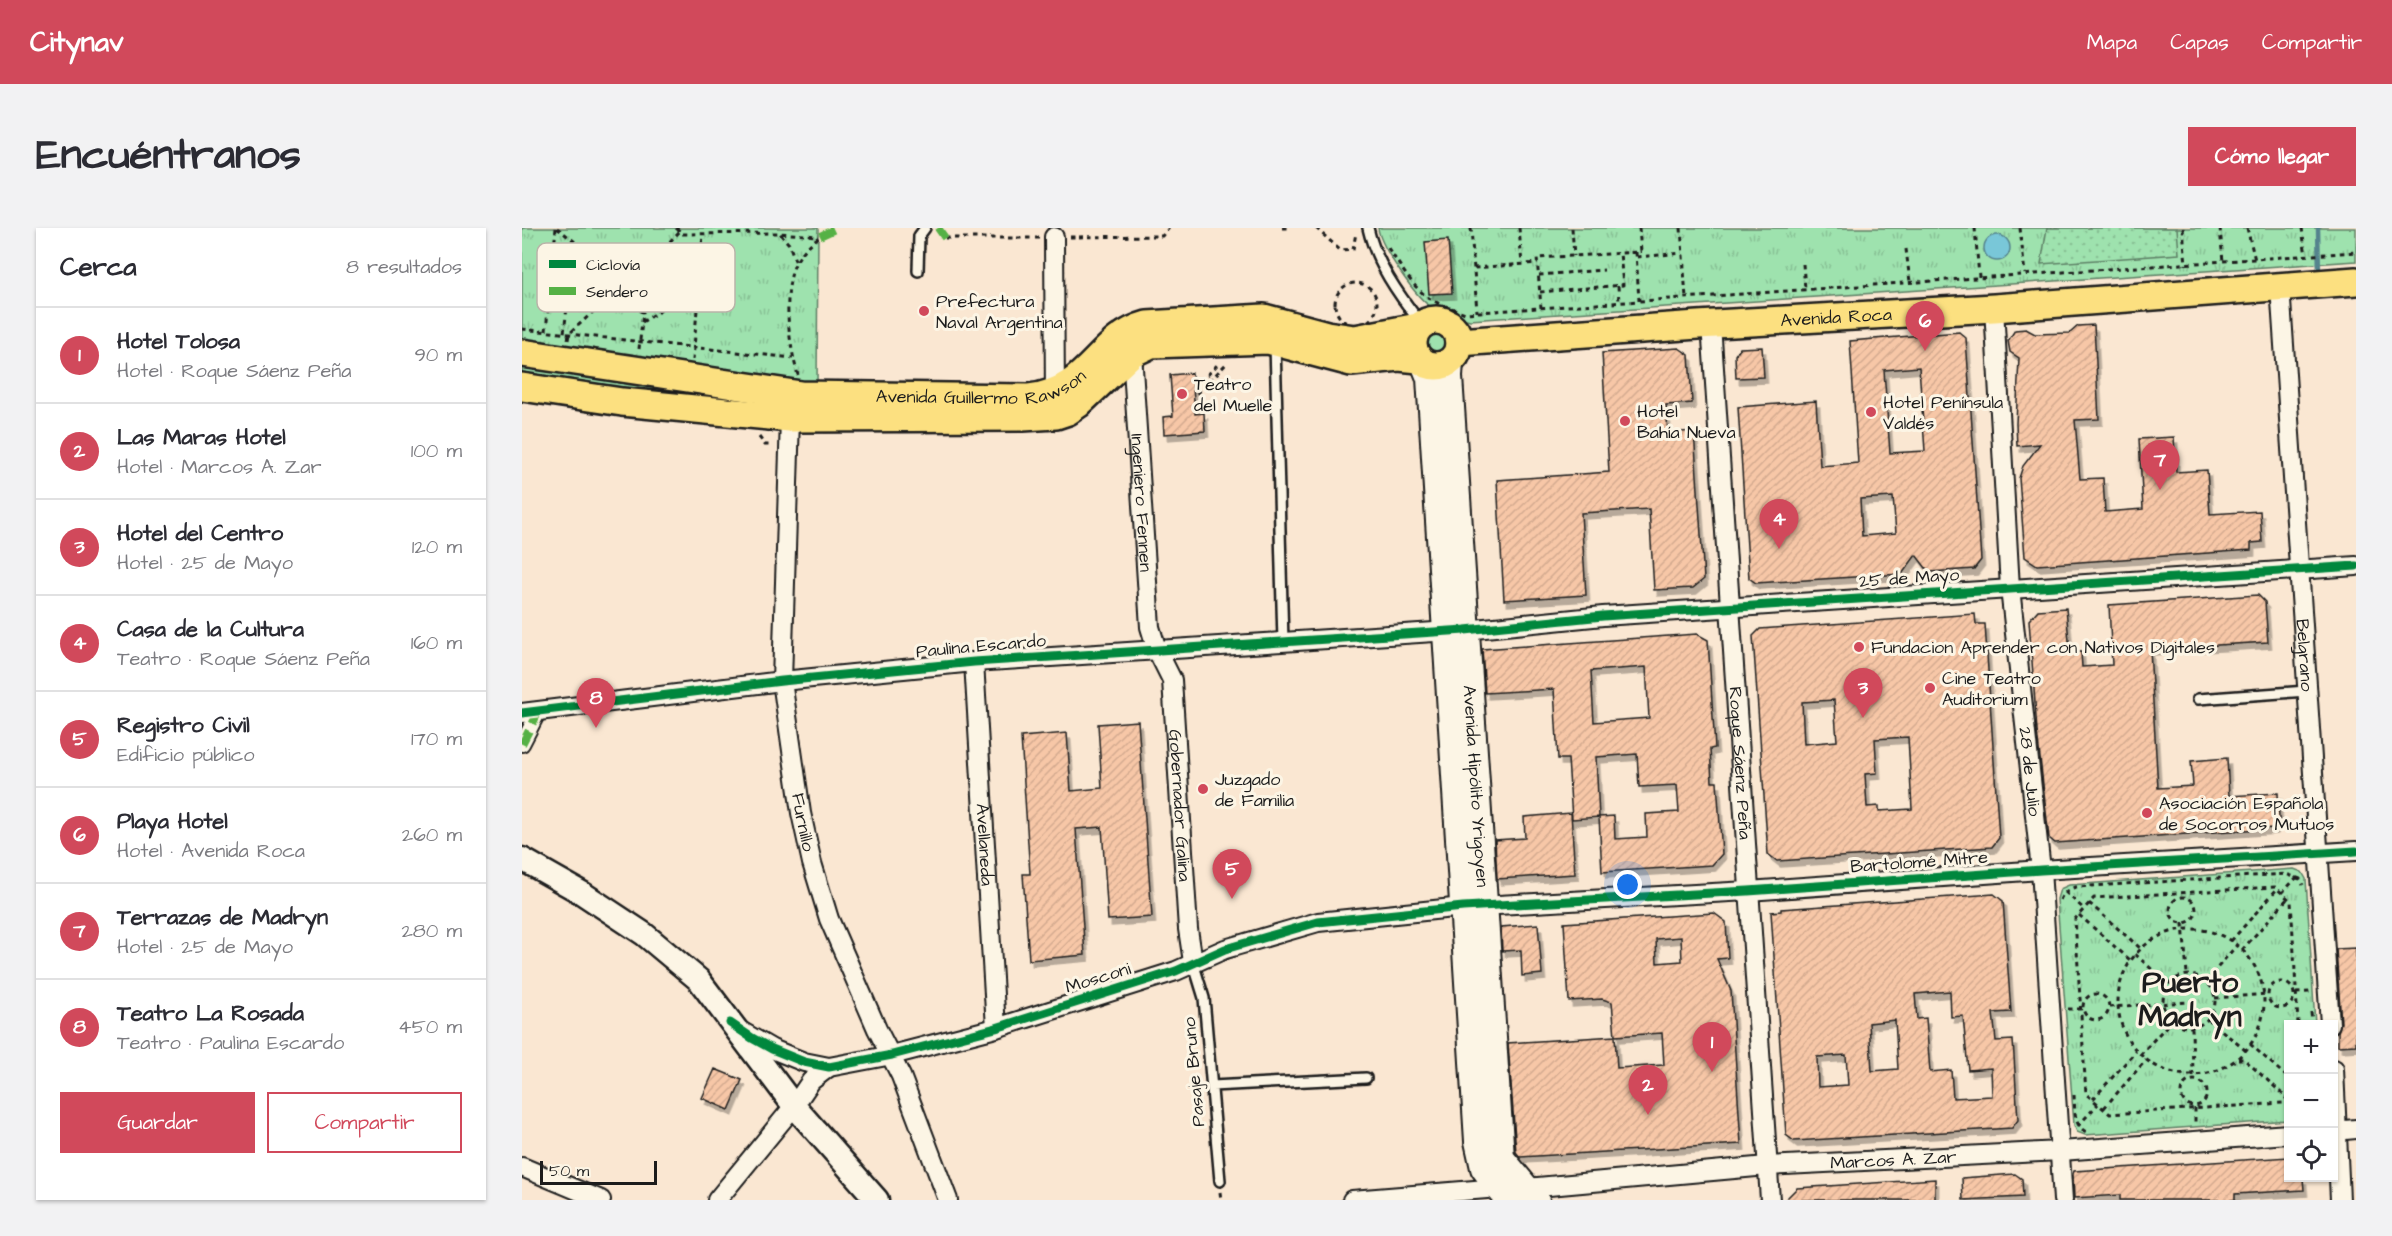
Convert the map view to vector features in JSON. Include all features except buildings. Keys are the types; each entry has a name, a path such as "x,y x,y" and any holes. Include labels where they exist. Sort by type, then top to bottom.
{"main road":[{"name":"Avenida Roca","path":"1438,356 1711,324 1994,308 2356,281"},
{"name":"Avenida Guillermo Rawson","path":"522,387 622,402 790,418 1055,403 1118,339 1133,329 1147,325 1264,318 1327,335 1355,339 1420,326"},
{"path":"1431,320 1444,322 1455,331 1438,356 1414,353 1413,340 1420,326 1431,320"},
{"name":"Avenida Guillermo Rawson","path":"522,352 801,395 1029,398 1045,396 1068,411 1132,353 1151,344 1268,340 1351,362 1438,356"},
{"name":"Avenida Hipólito Yrigoyen","path":"1438,356 1430,378 1455,630 1473,907 1501,1158 1517,1194"}],"street":[{"path":"1055,233 1055,403"},
{"name":"Belgrano","path":"2280,286 2330,1020"},
{"name":"28 de Julio","path":"1994,308 2010,588 2041,870 2063,1200"},
{"name":"Roque Sáenz Peña","path":"1711,324 1770,1200"},
{"name":"Ingeniero Fennen","path":"1132,353 1150,627 1157,650"},
{"name":"Furnillo","path":"790,418 782,681 801,813 812,864 830,919 877,1029 892,1055 948,1200"},
{"name":"25 de Mayo","path":"1455,630 1603,616 2356,566"},
{"name":"Paulina Escardo","path":"530,712 782,681 974,662 1455,630"},
{"name":"Gobernador Galina","path":"1157,650 1172,680 1188,929 1194,962"},
{"name":"Avellaneda","path":"974,662 996,1028"},
{"path":"522,744 530,712"},
{"name":"Bartolomé Mitre","path":"1473,907 2356,851"},
{"path":"522,859 582,893 644,934 699,980 794,1106 878,1199"},
{"name":"Mosconi","path":"730,1023 772,1049 804,1062 829,1067 892,1055 996,1028 1176,971 1224,949 1318,921 1473,907"},
{"path":"717,1200 794,1106 811,1081 829,1067"},
{"path":"2335,1074 2342,1130 2340,1200"},
{"name":"Marcos A. Zar","path":"1352,1200 1517,1194 1767,1166 2061,1151 2284,1134"},
{"path":"522,1167 602,1200"}],"lane":[{"path":"918,271 919,236 925,228"},
{"path":"1368,228 1371,242 1385,270 1420,326"},
{"path":"1276,341 1283,642"},
{"path":"2198,699 2307,691"},
{"name":"Pasaje Bruno","path":"1194,962 1204,998 1220,1181"},
{"path":"1212,1086 1366,1078"}],"path":[{"path":"556,228 576,243"},
{"path":"555,243 556,228"},
{"path":"676,228 683,234 777,233 820,236 808,246 796,263 792,277 789,336 800,383"},
{"path":"1282,228 1289,228"},
{"path":"1316,228 1340,250 1353,249 1357,228"},
{"path":"1471,228 1477,312"},
{"path":"1519,228 1522,264"},
{"path":"1572,228 1574,256"},
{"path":"1638,301 1639,228"},
{"path":"1681,228 1686,298"},
{"path":"1975,228 1979,277"},
{"path":"2020,228 2025,274"},
{"path":"2183,228 2186,265"},
{"path":"2220,228 2223,262"},
{"path":"2247,228 2255,260"},
{"path":"2302,228 2306,256"},
{"path":"668,243 680,231"},
{"path":"777,233 789,244 796,263"},
{"path":"703,243 704,234"},
{"path":"1386,245 1407,276 1426,296 1465,313 2356,252"},
{"path":"1906,249 1910,282"},
{"path":"1541,308 1537,258 1638,252"},
{"path":"1540,292 1623,285 1620,253"},
{"path":"1639,257 1683,253"},
{"path":"1474,268 1538,263"},
{"path":"1803,264 1805,290"},
{"path":"1539,275 1604,270"},
{"path":"1352,284 1369,288 1377,303 1373,316 1360,325 1347,324 1335,309 1336,296 1346,286 1352,284"},
{"path":"1618,286 1619,302"},
{"path":"546,331 548,312"},
{"path":"567,349 568,312"},
{"path":"567,333 592,312"},
{"path":"639,350 643,312"},
{"path":"642,321 658,312"},
{"path":"692,367 697,312"},
{"path":"522,329 793,358"},
{"path":"1195,388 1226,355"},
{"path":"1197,394 1229,361"},
{"path":"2060,903 2065,892 2076,887 2286,874 2300,879 2303,886"},
{"path":"2282,893 2297,877"},
{"path":"2180,881 2181,897"},
{"path":"2284,1101 2110,1114 2103,1109 2086,1094 2075,920 2094,898 2275,887 2291,901 2298,1020"},
{"path":"2231,941 2277,889"},
{"path":"2065,892 2084,909"},
{"path":"2181,897 2190,898 2196,909 2194,917 2183,923 2176,921 2170,911 2174,900 2181,897"},
{"path":"2242,950 2288,898"},
{"path":"2089,903 2140,948"},
{"path":"2079,915 2130,960"},
{"path":"2183,923 2187,974"},
{"path":"2184,929 2208,931 2237,945 2255,967 2263,994 2263,1012 2259,1029 2245,1050 2223,1068 2193,1075 2162,1070 2140,1055 2125,1035 2118,1005 2120,984 2130,960 2140,948 2168,932 2184,929"},
{"path":"2206,981 2237,945"},
{"path":"2135,954 2168,984"},
{"path":"2187,974 2206,981 2215,998 2215,1005 2208,1019 2192,1027 2177,1025 2171,1021 2163,1010 2162,1003 2168,984 2187,974"},
{"path":"2278,982 2287,983 2295,993 2293,1001 2282,1008 2271,1003 2268,994 2271,986 2278,982"},
{"path":"2295,993 2310,992 2312,1020"},
{"path":"2096,994 2107,999 2109,1007 2108,1015 2097,1021 2089,1018 2082,1008 2085,1000 2096,994"},
{"path":"2215,998 2268,994"},
{"path":"2109,1007 2189,1002"},
{"path":"2068,1009 2082,1008"},
{"path":"2208,1019 2245,1050"},
{"path":"2140,1055 2171,1021"},
{"path":"2192,1027 2193,1080"},
{"path":"2250,1044 2284,1074"},
{"path":"2092,1099 2136,1051"},
{"path":"2236,1059 2244,1059 2284,1094"},
{"path":"2103,1109 2146,1060"},
{"path":"2193,1080 2202,1083 2207,1095 2202,1103 2194,1108 2183,1101 2181,1094 2183,1086 2193,1080"},
{"path":"2074,1092 2078,1126"},
{"path":"2078,1126 2098,1104"},
{"path":"2194,1108 2195,1124 2206,1123"},
{"path":"2078,1126 2088,1132"}],"green space":[{"path":"522,228 818,228 817,388 522,343"},
{"path":"1378,228 2356,228 2356,261 1470,320 1433,308 1418,295 1392,259"},
{"path":"2047,228 2177,228 2179,254 2041,264"},
{"path":"1436,330 1445,334 1449,343 1445,352 1436,356 1427,352 1423,343 1427,334"},
{"path":"522,362 664,383 790,409 522,379"},
{"path":"2294,869 2302,872 2306,879 2315,1020 2284,1020 2284,1120 2085,1135 2077,1132 2074,1125 2057,899 2060,889 2069,885"}],"water":[{"path":"1997,235 2006,239 2010,248 2006,257 1997,261 1988,257 1984,248 1988,239"}],"waterway":[{"path":"2318,228 2319,274"}],"marked path":[{"path":"820,236 837,228"},
{"path":"938,228 945,238"},
{"path":"522,744 539,711"}],"cycle path":[{"path":"522,713 782,681 974,662 1465,630 1603,616 2356,566"},
{"path":"730,1023 772,1049 804,1062 829,1067 892,1055 996,1028 1176,971 1225,949 1318,922 1463,907 1748,891 2356,851"}],"place":[{"name":"Prefectura Naval Argentina","path":"924,311"},
{"name":"Playa Hotel","path":"1925,351"},
{"name":"Teatro del Muelle","path":"1182,394"},
{"name":"Hotel Península Valdés","path":"1871,412"},
{"name":"Hotel Bahía Nueva","path":"1625,421"},
{"name":"Terrazas de Madryn","path":"2160,490"},
{"name":"Casa de la Cultura","path":"1779,549"},
{"name":"Fundacion Aprender con Nativos Digitales","path":"1859,647"},
{"name":"Cine Teatro Auditorium","path":"1930,688"},
{"name":"Hotel del Centro","path":"1863,718"},
{"name":"Teatro La Rosada","path":"596,728"},
{"name":"Juzgado de Familia","path":"1203,789"},
{"name":"Asociación Española de Socorros Mutuos","path":"2147,813"},
{"name":"Registro Civil","path":"1232,899"},
{"name":"Hotel Tolosa","path":"1712,1072"},
{"name":"Las Maras Hotel","path":"1648,1115"}],"district":[{"name":"Puerto Madryn","path":"2190,1000"}]}
